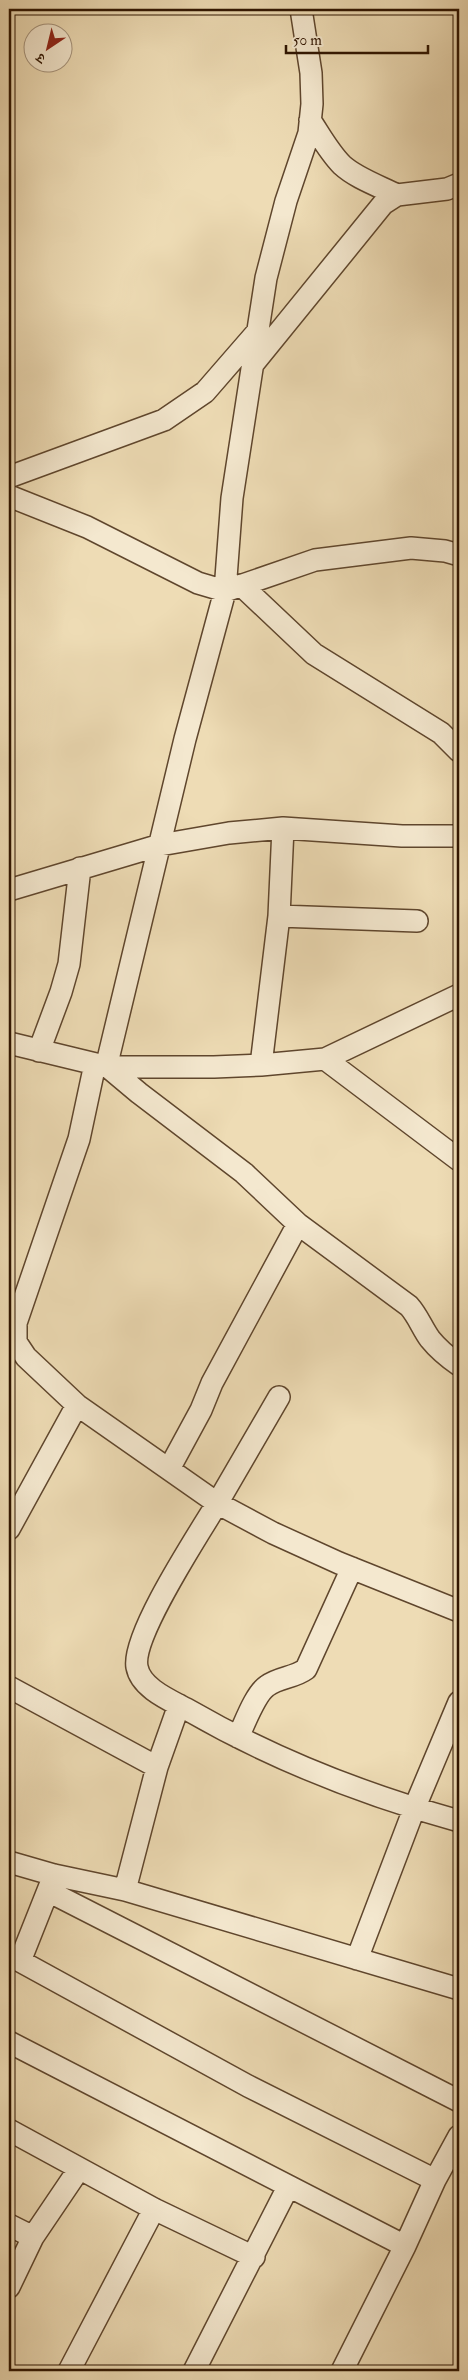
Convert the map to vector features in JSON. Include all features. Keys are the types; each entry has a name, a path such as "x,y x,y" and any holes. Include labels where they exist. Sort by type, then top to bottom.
{"street":[{"path":"301,9 311,73 312,104 309,133 286,201 266,278 232,498 233,588 185,739 160,845 101,1065 79,1139 16,1323 12,1341 77,1405 217,1503 273,1533 352,1568 459,1611"},
{"path":"310,120 342,165 353,173 397,195"},
{"path":"254,363 383,204 397,195 447,189 459,184"},
{"path":"9,477 164,420 205,392 258,331"},
{"path":"9,496 87,527 198,583 233,588 316,560 411,548 445,551 459,555"},
{"path":"233,588 314,654 441,733 459,751"},
{"path":"261,1065 280,916 283,828"},
{"path":"9,890 160,845 229,833 283,828 402,836 459,836"},
{"path":"39,1051 61,992 69,964 80,868"},
{"path":"280,916 417,921"},
{"path":"9,1043 101,1065 261,1065 325,1059 459,995"},
{"path":"325,1059 459,1160"},
{"path":"101,1065 244,1173 298,1224 409,1306 418,1315 430,1338 442,1352 459,1365"},
{"path":"169,1469 201,1410 212,1384 298,1224"},
{"path":"279,1397 174,1573 138,1647 136,1666 141,1679 179,1705 295,1766 414,1809 459,1821"},
{"path":"9,1528 77,1405"},
{"path":"238,1737 260,1693 266,1686 298,1676 306,1668 352,1568"},
{"path":"9,1687 156,1767"},
{"path":"358,1959 414,1809 459,1702"},
{"path":"125,1890 156,1767 179,1705"},
{"path":"9,1862 459,2101"},
{"path":"51,1883 125,1890 459,1989"},
{"path":"51,1883 14,1958 248,2086 435,2180"},
{"path":"9,2042 288,2188 405,2246"},
{"path":"9,2130 154,2209 254,2257"},
{"path":"342,2371 405,2246 435,2180 459,2136"},
{"path":"9,2287 33,2238 79,2169"},
{"path":"194,2371 288,2188"},
{"path":"69,2371 154,2209"},
{"path":"9,2225 33,2238"}]}
